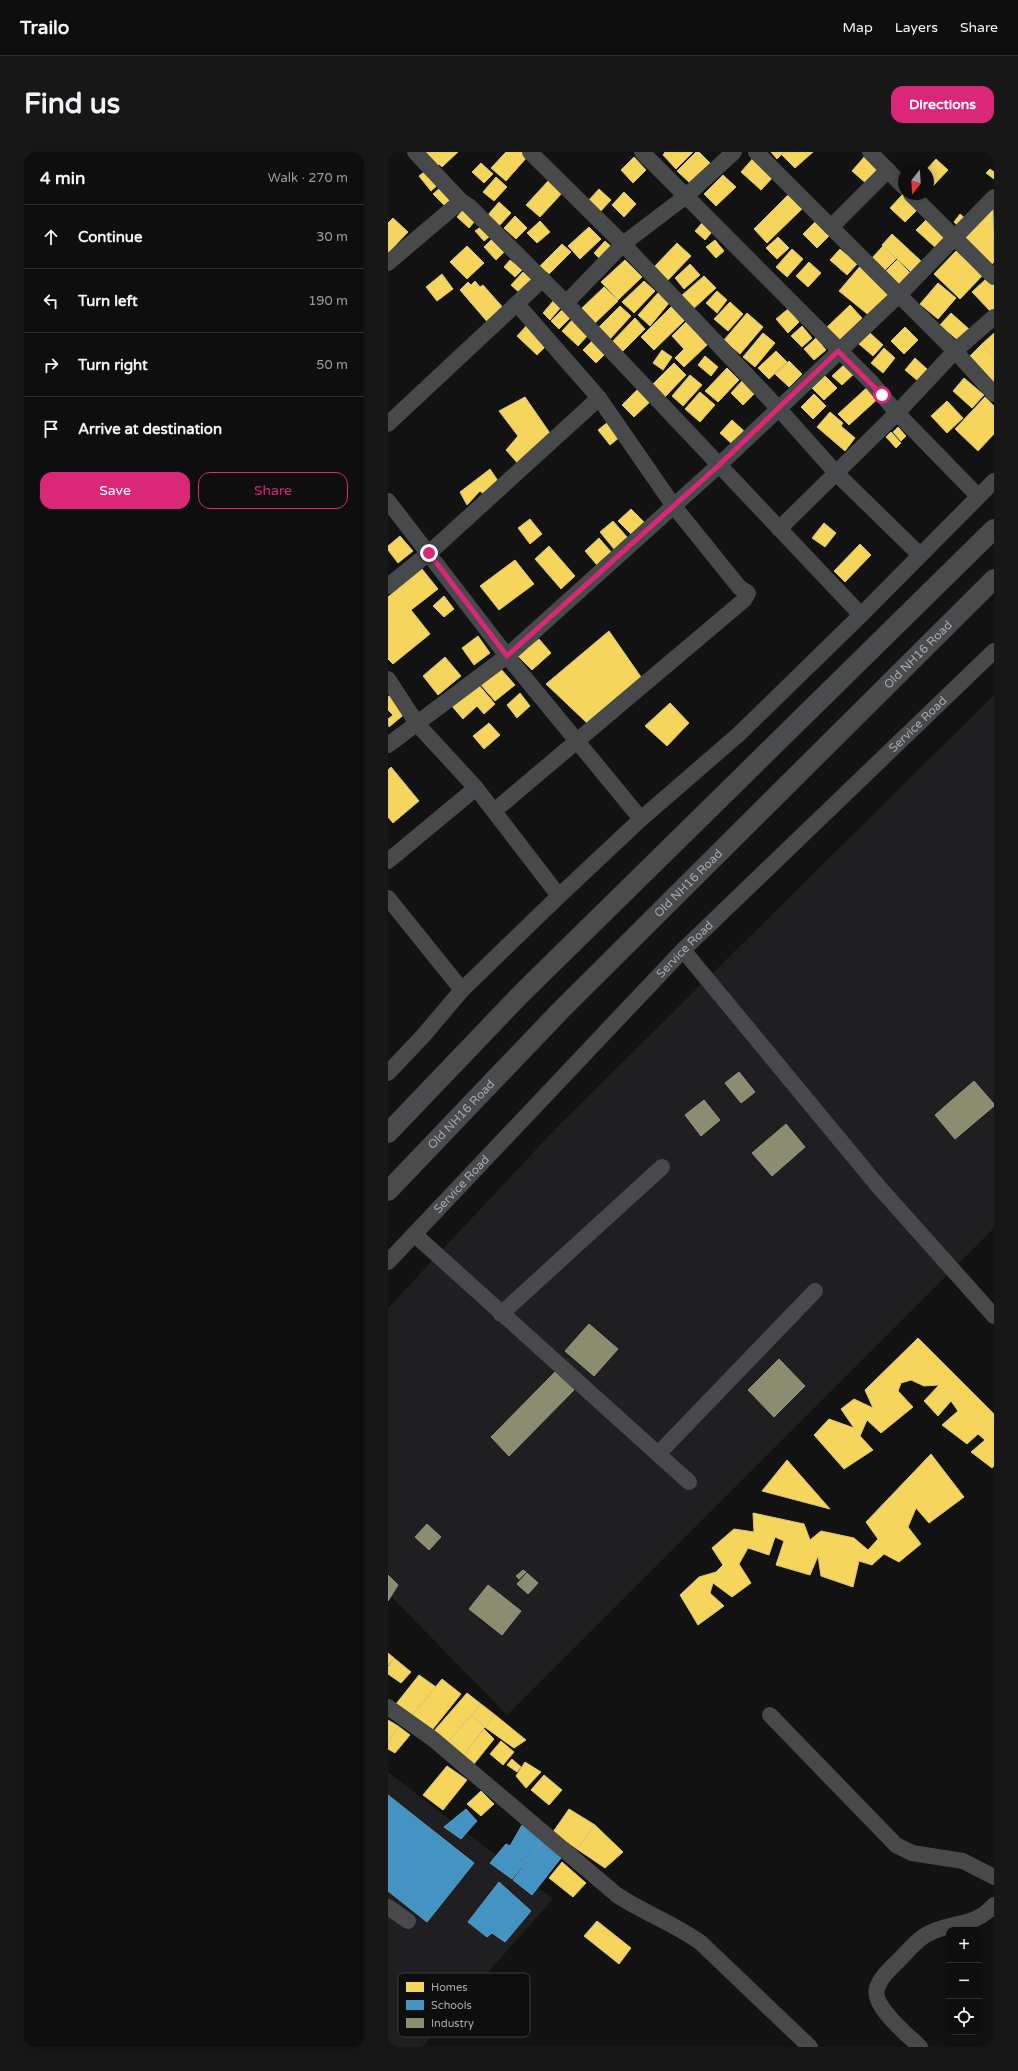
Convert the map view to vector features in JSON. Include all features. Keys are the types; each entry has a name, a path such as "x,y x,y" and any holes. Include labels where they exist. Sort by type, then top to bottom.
{"main road":[{"path":"388,1133 521,994 994,529"},
{"name":"Old NH16 Road","path":"388,1191 560,1011 994,579"}],"street":[{"path":"415,152 461,201 469,206 566,302 718,466 861,615"},
{"path":"530,152 623,244 779,409 837,474 920,555"},
{"path":"642,152 838,351 872,383 897,413 978,496"},
{"path":"566,302 623,244 686,196 734,152"},
{"path":"756,152 899,295 994,394"},
{"path":"870,152 898,181"},
{"path":"831,226 888,170"},
{"path":"388,745 418,725 507,656 718,466 899,295 994,196"},
{"path":"917,200 954,239 994,277"},
{"path":"388,263 461,201"},
{"path":"388,424 543,280"},
{"path":"494,811 744,600 748,593 739,587 674,505 599,398 517,304"},
{"path":"779,529 837,474 955,352 994,317"},
{"path":"388,586 429,553 599,398"},
{"path":"388,1073 462,990 559,896 641,820 739,734 861,615 994,481"},
{"path":"388,501 507,656 641,820"},
{"name":"Service Road","path":"388,1262 470,1178 683,950 994,650"},
{"path":"388,679 418,725 476,788 559,896"},
{"path":"388,861 476,788"},
{"path":"388,898 462,990"},
{"path":"683,950 878,1186 994,1316"},
{"path":"501,1314 662,1167"},
{"path":"414,1234 501,1314 659,1453 689,1482"},
{"path":"659,1453 815,1291"},
{"path":"388,1707 433,1739 617,1895 638,1908 688,1933 701,1943 797,2041 810,2047"},
{"path":"770,1715 896,1845 912,1852 963,1861 994,1877"},
{"path":"920,2047 887,2014 877,2001 876,1989 883,1976 924,1935 935,1930 970,1922 985,1915 994,1905"},
{"path":"388,1907 408,1921"}],"shaded area":[{"path":"994,695 994,1228 507,1715 388,1593 388,1308 557,1127"},
{"path":"388,1772 553,1899 488,1973 398,1973 398,2037 431,2037 422,2047 388,2047"}],"building: Homes":[{"path":"420,152 458,152 442,167 439,164 436,168"},
{"path":"506,152 523,152 528,156 506,181 491,168"},
{"path":"665,152 693,152 676,169 663,155"},
{"path":"696,152 699,152 710,163 690,183 677,171"},
{"path":"771,152 784,152 777,159"},
{"path":"785,152 813,152 795,168 782,155"},
{"path":"755,156 776,174 761,190 741,172"},
{"path":"865,156 881,170 868,185 852,171"},
{"path":"634,157 646,170 633,183 621,170"},
{"path":"936,159 948,170 934,185 934,164 931,164"},
{"path":"481,163 493,174 484,183 472,172"},
{"path":"428,169 440,183 431,191 419,176"},
{"path":"990,169 994,172 994,179 986,173"},
{"path":"723,175 736,187 716,206 704,194"},
{"path":"496,177 507,187 494,201 483,192"},
{"path":"549,180 563,192 540,217 526,205"},
{"path":"442,186 455,200 447,208 433,194"},
{"path":"599,189 611,200 600,212 588,201"},
{"path":"624,192 636,204 624,217 612,205"},
{"path":"791,192 805,206 767,243 754,229"},
{"path":"898,199 909,200 918,209 905,222 890,208"},
{"path":"499,202 511,213 498,227 487,216"},
{"path":"993,209 994,262 991,265 964,238"},
{"path":"463,210 475,221 469,228 457,217"},
{"path":"960,214 966,219 959,227 954,222"},
{"path":"515,216 527,228 516,239 504,228"},
{"path":"393,218 408,232 388,253 388,223"},
{"path":"928,218 948,236 937,249 916,230"},
{"path":"540,221 550,232 537,243 527,233"},
{"path":"816,221 830,235 817,248 803,234"},
{"path":"702,223 712,232 705,240 695,231"},
{"path":"482,226 490,236 484,241 475,231"},
{"path":"589,227 601,239 580,259 568,246"},
{"path":"892,234 921,261 911,272 882,245"},
{"path":"778,237 789,248 777,259 766,248"},
{"path":"492,239 504,252 496,260 484,247"},
{"path":"715,240 724,251 716,258 706,247"},
{"path":"605,241 615,250 603,262 594,253"},
{"path":"677,243 691,256 668,280 654,267"},
{"path":"562,244 571,252 547,276 539,267"},
{"path":"467,246 484,263 467,279 450,262"},
{"path":"883,246 896,259 885,270 872,258"},
{"path":"792,249 803,259 787,277 776,267"},
{"path":"840,249 857,264 847,275 830,260"},
{"path":"956,251 983,275 960,299 934,274"},
{"path":"510,260 522,270 515,277 504,267"},
{"path":"625,260 642,277 618,300 601,282"},
{"path":"897,260 911,274 900,286 885,272"},
{"path":"809,262 821,273 808,287 796,276"},
{"path":"690,264 700,275 684,289 675,278"},
{"path":"862,264 894,290 871,317 839,291"},
{"path":"523,272 535,283 523,296 511,285"},
{"path":"442,274 453,289 437,301 426,287"},
{"path":"704,276 716,288 693,309 681,296"},
{"path":"987,278 994,285 994,309 991,312 972,292"},
{"path":"475,281 480,287 483,285 506,311 490,325 460,290 468,282 471,285"},
{"path":"644,281 655,291 634,313 622,302"},
{"path":"938,283 956,298 938,319 920,304"},
{"path":"604,287 618,301 594,324 581,309"},
{"path":"717,291 727,300 717,313 706,303"},
{"path":"658,293 669,303 650,326 638,315"},
{"path":"554,300 561,307 550,320 543,313"},
{"path":"730,302 743,314 728,331 714,319"},
{"path":"674,304 688,317 654,350 641,337"},
{"path":"850,305 862,318 835,344 823,331"},
{"path":"620,306 631,316 610,339 598,328"},
{"path":"563,309 571,317 559,329 551,321"},
{"path":"788,309 799,322 788,333 776,319"},
{"path":"747,313 763,327 740,354 724,340"},
{"path":"951,313 970,330 960,342 940,325"},
{"path":"574,318 590,333 578,346 562,331"},
{"path":"635,318 645,329 621,353 611,343"},
{"path":"687,321 707,345 684,367 675,358 684,349 672,336"},
{"path":"529,323 549,343 537,355 517,336"},
{"path":"802,326 812,338 802,347 791,336"},
{"path":"905,327 918,340 904,354 891,341"},
{"path":"869,332 883,345 873,356 859,344"},
{"path":"763,333 775,343 755,367 743,357"},
{"path":"994,333 994,358 982,344"},
{"path":"816,338 826,350 814,360 804,349"},
{"path":"592,341 605,354 596,363 583,350"},
{"path":"982,344 994,358 994,382 969,357"},
{"path":"884,348 895,358 883,373 871,363"},
{"path":"662,350 672,357 663,370 653,363"},
{"path":"776,351 787,362 769,379 758,368"},
{"path":"705,356 718,367 711,376 698,365"},
{"path":"915,358 928,370 918,381 905,370"},
{"path":"789,361 802,374 789,387 775,374"},
{"path":"847,362 856,372 842,385 832,376"},
{"path":"674,363 686,375 664,398 651,386"},
{"path":"727,368 739,380 718,402 705,391"},
{"path":"690,375 702,385 683,406 672,396"},
{"path":"824,375 837,388 824,400 812,388"},
{"path":"964,378 984,395 972,408 953,391"},
{"path":"742,381 755,393 743,405 731,393"},
{"path":"872,383 882,395 849,425 838,414"},
{"path":"640,387 652,400 634,417 622,405"},
{"path":"700,392 715,405 700,422 685,409"},
{"path":"814,394 826,406 813,419 801,407"},
{"path":"525,397 554,439 520,466 506,450 518,436 499,411"},
{"path":"985,397 994,406 994,434 978,451 955,429"},
{"path":"947,401 963,418 947,433 931,416"},
{"path":"830,412 843,423 841,426 855,438 845,451 817,427"},
{"path":"613,418 625,433 610,445 598,430"},
{"path":"732,420 744,431 732,444 720,433"},
{"path":"898,427 906,436 901,441 893,432"},
{"path":"891,432 901,443 896,448 886,437"},
{"path":"490,469 500,484 486,496 480,491 467,505 460,492"},
{"path":"631,509 645,523 632,535 618,521"},
{"path":"530,519 542,534 530,544 518,528"},
{"path":"613,521 627,537 614,549 600,532"},
{"path":"824,523 836,533 825,547 812,538"},
{"path":"400,536 413,551 398,563 388,550 388,546"},
{"path":"599,538 612,553 597,565 585,551"},
{"path":"860,544 871,555 845,582 834,571"},
{"path":"549,546 575,576 561,589 535,559"},
{"path":"515,560 534,584 499,610 480,586"},
{"path":"422,569 438,589 411,610 430,634 393,664 388,659 388,597"},
{"path":"444,596 454,609 444,617 433,606"},
{"path":"609,631 641,677 587,723 546,684"},
{"path":"478,636 490,653 474,665 462,648"},
{"path":"539,639 551,653 532,670 518,656"},
{"path":"445,657 461,676 438,695 423,676"},
{"path":"500,668 515,685 495,701 481,685"},
{"path":"477,683 495,704 484,714 477,706 463,719 451,705"},
{"path":"520,693 530,706 517,718 507,705"},
{"path":"392,694 407,712 389,727 388,719 393,715 388,710 388,697"},
{"path":"670,703 689,723 667,746 645,726"},
{"path":"489,723 500,735 484,749 473,736"},
{"path":"391,767 419,801 393,823 388,817 388,770"},
{"path":"918,1338 994,1414 994,1466 992,1468 971,1452 985,1440 978,1434 967,1444 942,1425 958,1411 951,1401 938,1416 924,1401 939,1385 924,1386 911,1380 901,1383 898,1391 913,1407 881,1433 867,1420 860,1436 873,1450 844,1469 814,1435 829,1419 854,1428 841,1409 854,1399 873,1408 865,1390"},
{"path":"931,1454 964,1497 929,1523 916,1508 908,1527 921,1544 899,1562 884,1554 872,1565 859,1561 853,1587 821,1576 818,1556 810,1575 776,1565 784,1541 775,1537 769,1555 748,1548 739,1564 751,1583 732,1597 713,1583 710,1593 724,1606 698,1625 680,1595 699,1577 716,1572 723,1565 712,1548 734,1529 754,1532 753,1513 804,1524 810,1540 821,1531 854,1538 868,1550 878,1539 866,1522"},
{"path":"787,1460 830,1509 762,1491"},
{"path":"388,1653 394,1658 388,1665"},
{"path":"394,1658 411,1672 401,1683 388,1674 388,1667"},
{"path":"419,1675 436,1687 407,1721 392,1709"},
{"path":"442,1679 461,1694 428,1735 407,1721"},
{"path":"467,1693 481,1704 447,1743 433,1732"},
{"path":"481,1704 494,1714 486,1728 471,1715"},
{"path":"494,1714 526,1740 514,1748 486,1728"},
{"path":"471,1715 485,1727 463,1756 447,1743"},
{"path":"388,1720 398,1726 388,1743"},
{"path":"398,1726 410,1735 395,1753 388,1749 388,1743"},
{"path":"484,1729 494,1739 474,1764 463,1756"},
{"path":"501,1741 514,1752 503,1765 490,1754"},
{"path":"512,1759 521,1767 517,1772 507,1765"},
{"path":"525,1762 541,1772 526,1788 516,1776"},
{"path":"447,1766 467,1780 443,1810 423,1795"},
{"path":"544,1775 562,1790 549,1805 531,1790"},
{"path":"481,1791 494,1804 481,1816 467,1804"},
{"path":"569,1809 595,1825 577,1849 553,1832"},
{"path":"595,1825 623,1852 605,1868 577,1849"},
{"path":"562,1862 586,1883 573,1897 549,1878"},
{"path":"597,1921 631,1948 619,1964 584,1936"}],"building: Schools":[{"path":"388,1795 474,1863 427,1922 388,1891"},
{"path":"466,1809 477,1821 461,1839 444,1827"},
{"path":"522,1825 543,1842 512,1879 490,1863 506,1844 510,1846"},
{"path":"543,1842 561,1858 532,1895 513,1880"},
{"path":"499,1882 531,1911 505,1942 492,1933 487,1937 468,1922"}],"building: Industry":[{"path":"739,1072 755,1092 741,1103 725,1083"},
{"path":"974,1081 994,1104 994,1106 955,1139 935,1115"},
{"path":"704,1100 720,1120 701,1136 685,1115"},
{"path":"786,1124 805,1147 772,1176 752,1153"},
{"path":"589,1324 618,1349 594,1376 565,1351"},
{"path":"779,1359 805,1386 774,1417 748,1390"},
{"path":"555,1372 574,1390 509,1456 491,1437"},
{"path":"427,1524 441,1537 429,1550 415,1537"},
{"path":"523,1570 526,1572 519,1579 516,1576"},
{"path":"527,1573 538,1583 528,1594 517,1584"},
{"path":"388,1575 398,1585 388,1601"},
{"path":"488,1585 521,1611 502,1635 469,1609"}],"route":[{"path":"429,553 507,656 718,466 838,351 872,383 882,395"}]}
